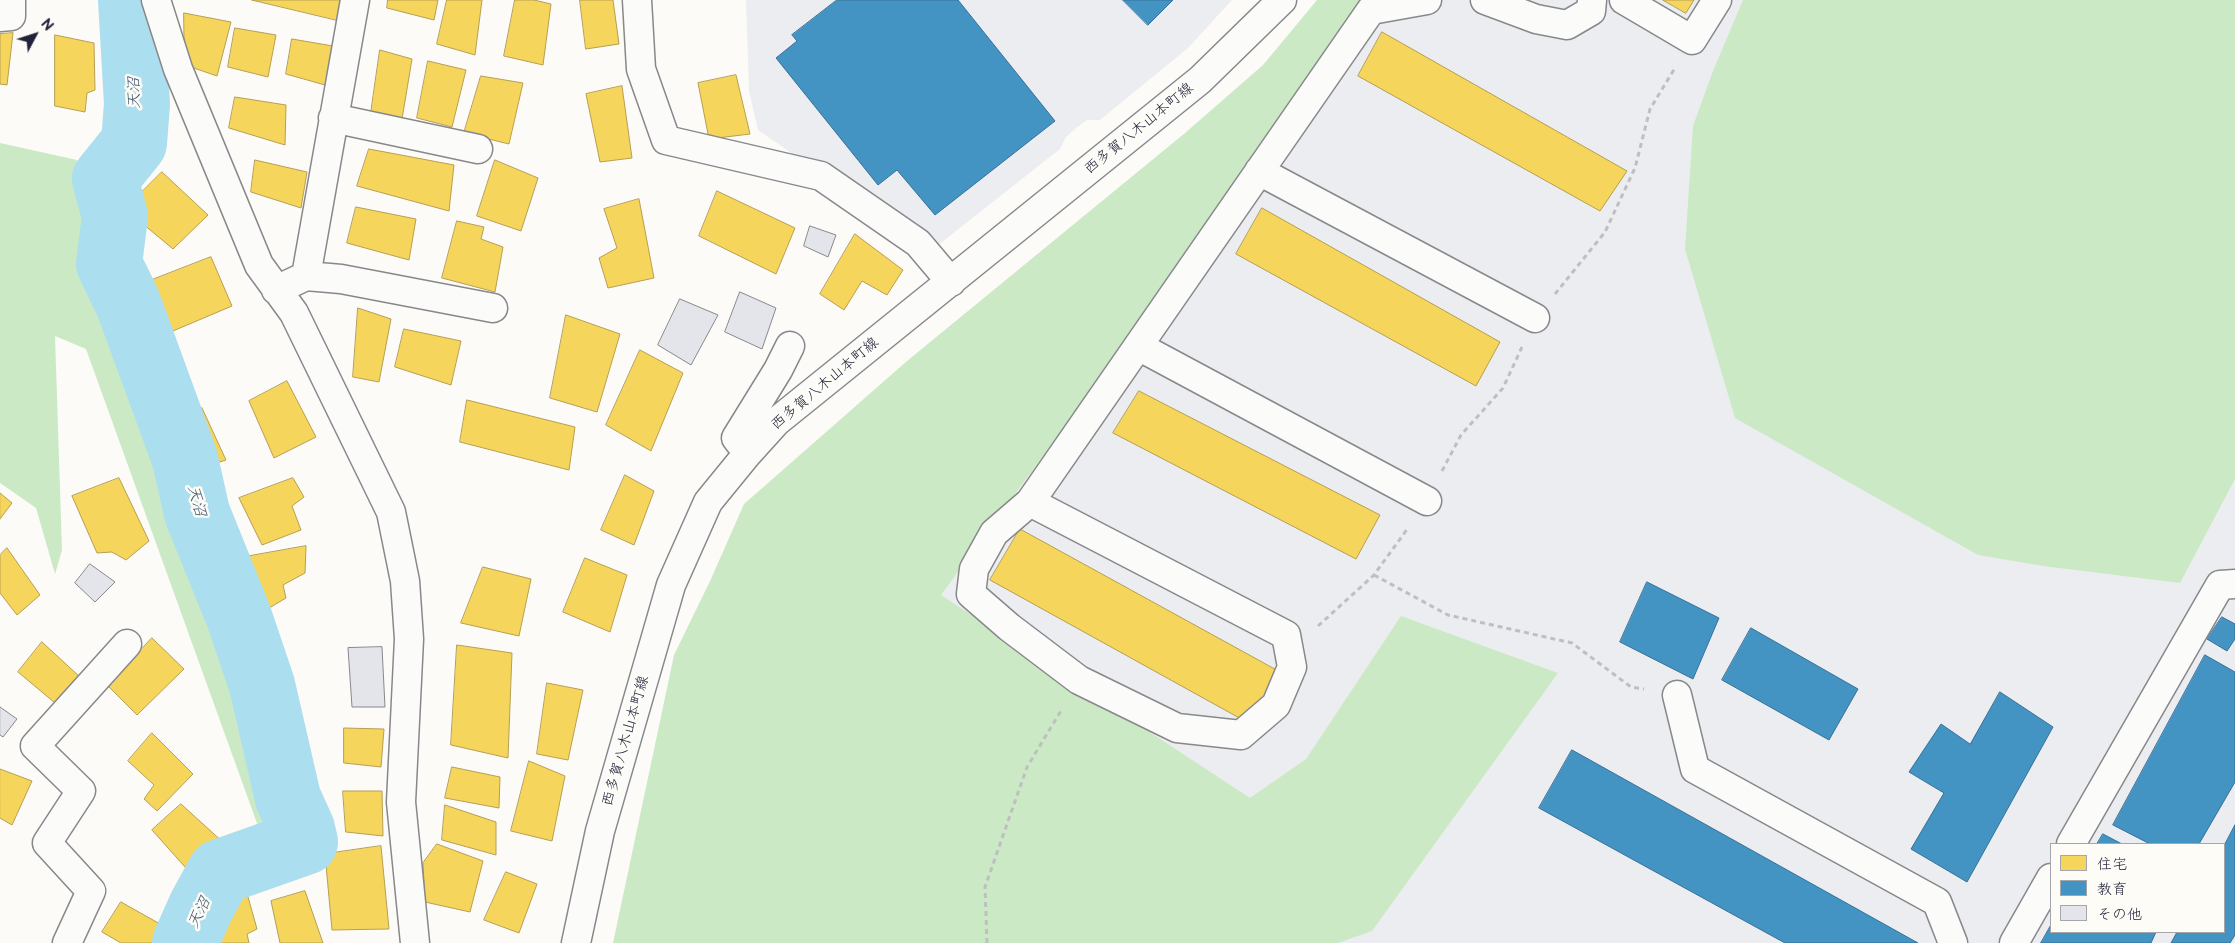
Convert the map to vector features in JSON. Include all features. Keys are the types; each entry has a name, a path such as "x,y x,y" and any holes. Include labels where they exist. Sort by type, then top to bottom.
{"street":[{"path":"0,17 11,16 11,0"},
{"path":"306,276 355,0"},
{"path":"637,0 641,69 666,140 821,176 918,242 951,282"},
{"name":"西多賀八木山本町線","path":"576,943 600,831 671,585 708,502 776,422 1200,80 1282,0"},
{"path":"1030,502 1286,635 1292,667 1276,705 1241,735 1177,728 1079,680 1009,627 971,594 974,569 994,533 1030,502 1370,10 1427,0"},
{"path":"1485,0 1536,19 1567,25 1591,11 1592,0"},
{"path":"1624,0 1692,40 1717,0"},
{"path":"156,1 178,69 255,256 276,290 294,312 391,512 406,581 408,639 401,802 415,943"},
{"path":"333,118 478,149"},
{"path":"1259,171 1535,318"},
{"path":"276,290 306,276 341,279 493,308"},
{"path":"748,453 736,438 778,370 790,346"},
{"path":"1138,346 1427,501"},
{"path":"2072,843 2220,585 2235,584"},
{"path":"67,943 91,892 47,843 81,791 35,746 127,644"},
{"path":"1677,695 1695,769 1937,902 1953,943"},
{"path":"2014,943 2050,880"}],"path":[{"path":"1292,667 1309,634 1374,575 1427,501 1461,435 1503,388 1535,318 1605,232 1635,168 1650,110 1692,40"},
{"path":"1374,575 1448,615 1572,643 1631,687 1677,695"},
{"path":"987,943 985,886 1027,767 1079,680"}],"shaded area":[{"path":"746,0 1232,0 1188,48 1100,120 1087,120 1076,128 1066,137 1060,149 932,250 758,130 749,91"},
{"path":"1326,0 2235,0 2235,943 768,943 684,651 1303,35"}],"green space":[{"path":"1317,0 1377,0 941,595 1250,798 1306,759 1401,616 1558,673 1372,931 1338,943 613,943 674,655 711,579 744,504 907,361 1185,133 1263,65"},
{"path":"1743,0 2235,0 2235,479 2180,583 2043,566 1978,555 1735,418 1685,249 1693,126 1713,71"},
{"path":"0,143 77,160 291,832 263,840 86,349 55,336 62,550 55,574 36,508 0,483"}],"building: 住宅":[{"path":"252,0 341,0 337,20"},
{"path":"388,0 438,0 434,20 387,8"},
{"path":"447,0 482,0 475,55 437,44"},
{"path":"515,0 534,0 551,4 543,65 504,56"},
{"path":"580,0 613,0 619,44 586,49"},
{"path":"1663,0 1694,0 1686,13"},
{"path":"184,13 231,22 217,76 188,66 184,37"},
{"path":"235,28 276,35 268,77 228,67"},
{"path":"1382,32 1627,171 1600,211 1358,76"},
{"path":"13,33 7,85 0,84 0,34"},
{"path":"55,35 94,43 95,90 87,93 85,112 55,106"},
{"path":"292,39 333,46 325,85 286,74"},
{"path":"380,50 412,59 402,119 371,113"},
{"path":"428,61 466,70 452,127 417,118"},
{"path":"736,75 750,134 709,139 698,83"},
{"path":"481,76 523,83 509,144 464,133"},
{"path":"622,86 632,158 600,162 586,94"},
{"path":"235,97 286,105 285,145 229,128"},
{"path":"369,149 454,165 449,211 357,186"},
{"path":"255,160 307,172 301,208 251,192"},
{"path":"495,160 538,178 521,231 477,216"},
{"path":"162,172 208,215 173,249 125,209"},
{"path":"717,191 795,228 776,274 699,236"},
{"path":"639,199 654,278 608,288 599,258 617,248 604,209"},
{"path":"356,207 416,219 409,260 347,243"},
{"path":"1262,208 1500,342 1476,386 1236,254"},
{"path":"457,221 484,227 481,239 503,247 495,292 442,278"},
{"path":"855,234 903,270 887,295 862,281 844,310 820,294"},
{"path":"211,257 232,306 154,339 134,287"},
{"path":"358,308 391,319 379,382 353,377"},
{"path":"566,315 620,334 597,412 550,398"},
{"path":"404,329 461,341 451,385 395,367"},
{"path":"640,350 683,373 651,451 606,425"},
{"path":"287,381 316,437 274,458 249,401"},
{"path":"1139,391 1380,515 1356,559 1113,433"},
{"path":"467,400 575,427 569,470 460,442"},
{"path":"202,408 226,460 195,470 179,418"},
{"path":"625,475 654,491 634,545 601,530"},
{"path":"119,478 149,541 126,560 112,552 97,553 72,496"},
{"path":"293,478 304,497 292,506 301,530 262,545 239,498"},
{"path":"0,493 12,503 0,519"},
{"path":"1020,529 1282,673 1252,725 990,580"},
{"path":"306,546 305,573 283,585 286,598 259,614 239,558"},
{"path":"7,548 40,595 17,615 0,593 0,555"},
{"path":"585,558 627,575 610,632 563,612"},
{"path":"483,567 531,579 519,636 461,623"},
{"path":"152,638 184,669 137,715 108,686"},
{"path":"42,642 80,677 55,703 18,672"},
{"path":"457,645 512,653 508,758 451,745"},
{"path":"547,683 583,690 568,760 537,754"},
{"path":"344,728 384,729 381,767 344,763"},
{"path":"152,733 193,774 157,811 144,799 154,785 128,761"},
{"path":"529,761 565,776 552,841 511,831"},
{"path":"452,767 500,777 499,808 445,798"},
{"path":"0,769 32,781 12,825 0,818"},
{"path":"343,791 382,791 383,836 346,832"},
{"path":"181,804 225,844 193,876 152,830"},
{"path":"445,805 496,822 496,855 442,840"},
{"path":"437,844 483,861 470,912 425,902 423,863"},
{"path":"381,846 389,929 332,930 325,854"},
{"path":"506,872 537,884 519,933 484,920"},
{"path":"305,891 323,943 280,943 271,901"},
{"path":"248,897 257,929 247,934 249,943 200,943 199,935 210,931 210,903"},
{"path":"121,902 169,929 160,943 121,943 102,932"}],"building: 教育":[{"path":"837,0 958,0 1055,121 935,215 897,170 878,185 776,58 797,41 792,35"},
{"path":"1123,0 1173,0 1148,25"},
{"path":"1647,582 1719,618 1693,679 1620,642"},
{"path":"2222,617 2235,624 2235,639 2227,651 2207,639"},
{"path":"1751,628 1858,689 1829,740 1722,680"},
{"path":"2205,655 2235,672 2235,782 2200,843 2148,843 2113,825"},
{"path":"2000,692 2053,727 1967,882 1911,849 1944,793 1909,772 1941,724 1970,744"},
{"path":"1572,750 1918,943 1785,943 1539,808"},
{"path":"2235,825 2235,935 2230,943 2171,943 2176,933 2225,933 2225,844"},
{"path":"2103,834 2120,843 2098,843"},
{"path":"2050,927 2050,933 2156,933 2151,943 2041,943"}],"building: その他":[{"path":"810,226 836,235 828,257 804,246"},
{"path":"740,292 776,308 762,349 725,332"},
{"path":"680,299 718,315 691,365 658,345"},
{"path":"90,564 115,582 95,602 75,583"},
{"path":"382,647 385,707 352,707 348,648"},
{"path":"0,707 17,719 3,737 0,735"}],"waterway":[{"name":"天沼","path":"131,0 137,104 134,143 105,179 115,216 109,264 128,303 185,459 197,513 239,617 262,685 288,798 302,829 305,842 220,872 201,907 185,943"}]}
